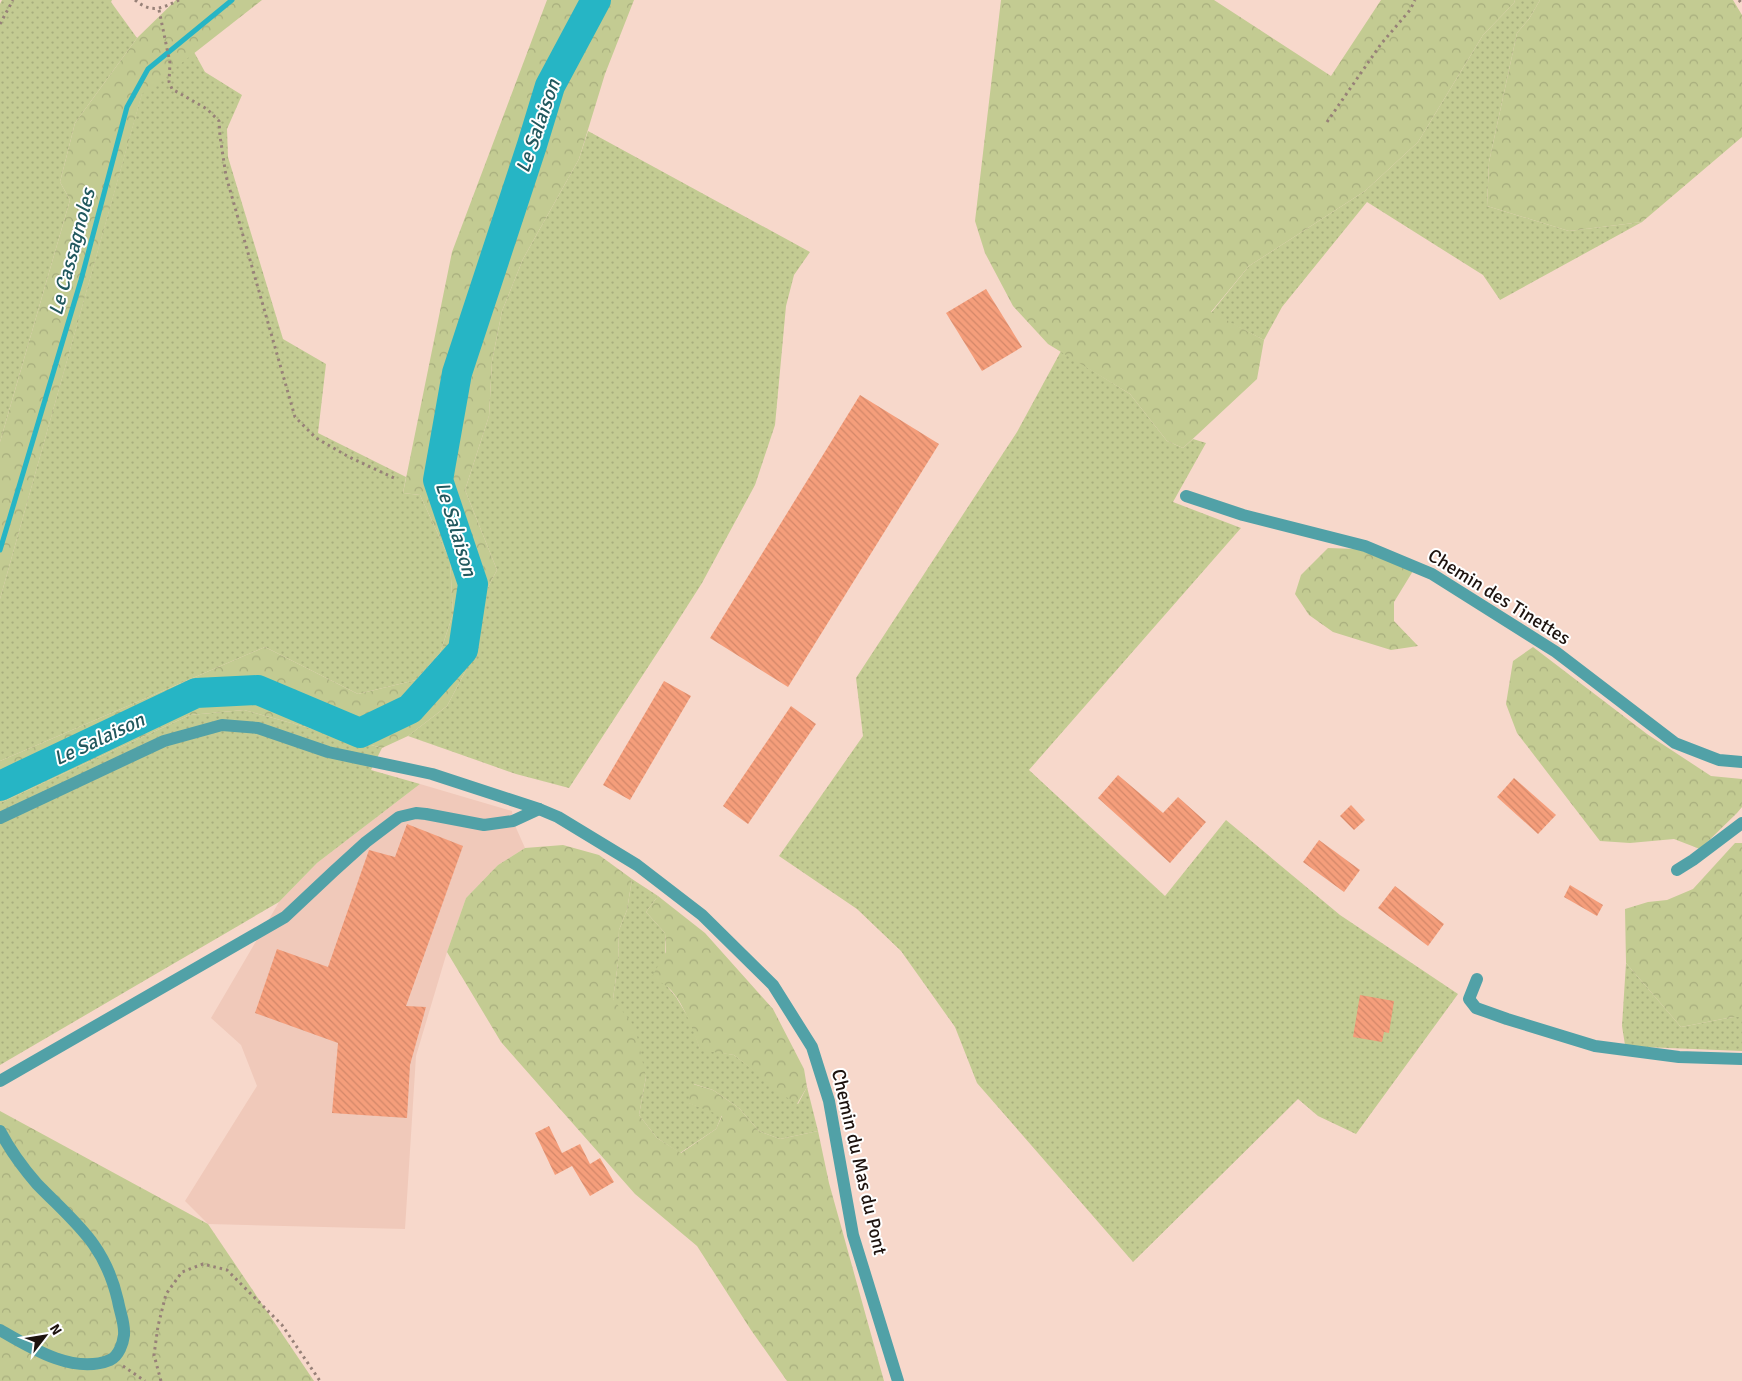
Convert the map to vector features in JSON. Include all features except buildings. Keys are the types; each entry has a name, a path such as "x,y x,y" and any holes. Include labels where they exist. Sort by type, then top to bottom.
{"street":[{"name":"Chemin des Tinettes","path":"1186,496 1243,515 1366,546 1432,574 1556,652 1675,743 1720,760 1742,762"},
{"name":"Chemin du Mas du Pont","path":"0,818 164,741 222,725 258,728 328,752 432,774 539,809 558,817 637,865 702,915 773,985 812,1047 829,1101 854,1235 898,1381"},
{"path":"0,1080 286,917 334,870 399,817 426,814 484,826 513,821 539,809"},
{"path":"1677,870 1742,822"},
{"path":"1477,979 1469,999 1476,1008 1595,1046 1679,1057 1742,1059"},
{"path":"0,1131 11,1151 36,1183 82,1228 103,1259 114,1286 124,1326 123,1344 113,1359 93,1365 70,1363 29,1346 0,1330"}],"path":[{"path":"0,24 13,0"},
{"path":"135,0 142,6 159,10 179,0"},
{"path":"1327,122 1381,44 1410,10 1415,0"},
{"path":"1740,0 1742,4"},
{"path":"159,10 170,63 169,82 172,89 207,109 219,121 226,176 295,417 316,438 394,478"},
{"path":"161,1381 154,1355 158,1326 166,1294 182,1272 203,1264 227,1270 282,1325 320,1381"},
{"path":"113,1359 144,1381"}],"shaded area":[{"path":"420,784 512,811 513,821 525,848 498,865 466,898 447,952 416,1056 405,1229 208,1224 185,1201 257,1086 241,1045 211,1018 279,902 317,863"}],"green space":[{"path":"2,0 112,0 111,2 137,38 75,123 60,182 70,200 0,442 0,4"},
{"path":"176,0 262,0 142,94 0,599 0,442 70,200 60,182 75,123 137,38"},
{"path":"547,0 634,0 605,74 579,159 523,259 502,311 492,361 489,416 465,490 497,570 485,593 465,672 447,706 408,736 382,748 244,710 190,715 0,803 0,761 265,647 358,694 416,680 440,653 453,614 450,560 420,495 403,493 452,252"},
{"path":"1001,0 1214,0 1331,76 1381,0 1515,0 1483,35 1418,142 1365,191 1249,266 1211,312 1264,340 1257,379 1183,448 1167,441 1130,394 1048,344 1013,306 985,253 975,221"},
{"path":"1515,0 1540,0 1529,19 1517,33 1489,162 1487,206 1569,231 1642,222 1500,300 1483,275 1367,202 1282,307 1264,340 1211,313 1249,266 1365,191 1418,142 1483,35"},
{"path":"1540,0 1733,0 1742,15 1742,137 1642,222 1569,231 1487,206 1489,162 1517,33 1529,19"},
{"path":"194,52 205,72 242,95 227,129 228,157 283,339 326,364 318,433 406,477 403,493 420,495 450,560 453,614 440,653 416,680 358,694 265,647 0,761 0,599 142,93"},
{"path":"588,131 810,252 794,275 786,306 775,425 755,485 702,583 569,788 516,774 408,736 447,706 465,672 485,593 497,570 465,490 489,416 492,361 502,311 523,259 579,159"},
{"path":"1061,351 1130,394 1167,441 1183,448 1193,439 1206,443 1173,502 1241,528 1029,770 1165,896 1226,820 1340,915 1458,994 1356,1134 1318,1116 1298,1099 1133,1262 977,1083 955,1027 901,951 857,909 779,856 863,736 856,678 1017,432"},
{"path":"1328,548 1358,549 1413,571 1394,602 1394,621 1418,646 1391,650 1333,632 1309,615 1295,594 1301,575"},
{"path":"1533,647 1647,734 1711,776 1742,779 1742,807 1700,849 1674,839 1630,843 1600,841 1517,733 1506,704 1513,661"},
{"path":"244,710 382,748 371,770 420,784 317,863 279,902 0,1065 0,803 190,715"},
{"path":"1735,843 1742,843 1742,1017 1681,1027 1626,963 1625,909 1648,902 1667,900 1693,889"},
{"path":"563,845 599,855 632,879 627,910 619,930 618,963 613,999 635,1027 646,1077 639,1115 657,1138 681,1153 716,1129 722,1116 688,1103 693,1084 713,1090 739,1108 759,1131 780,1139 818,1131 829,1183 884,1381 787,1381 751,1330 697,1246 635,1194 501,1042 447,952 466,898 498,865 525,848"},
{"path":"632,879 658,896 646,912 665,933 666,985 676,997 691,1022 700,1049 734,1055 798,1104 807,1087 818,1131 780,1139 759,1131 739,1108 713,1090 694,1084 689,1103 722,1115 716,1129 680,1153 657,1138 639,1115 646,1077 613,999 618,963 619,930 627,910"},
{"path":"658,896 705,933 773,1009 804,1069 807,1087 797,1104 774,1089 734,1055 700,1050 682,1005 671,990 651,978 666,952 665,933 646,912"},
{"path":"1626,963 1681,1027 1742,1017 1742,1051 1625,1045 1622,1026"},
{"path":"0,1111 208,1224 314,1381 0,1381"}],"waterway":[{"name":"Le Cassagnoles","path":"0,550 81,280 127,107 148,69 232,0"},
{"name":"Le Salaison","path":"0,786 196,693 258,690 360,733 410,709 463,650 473,584 438,480 457,373 550,86 596,0"}]}
